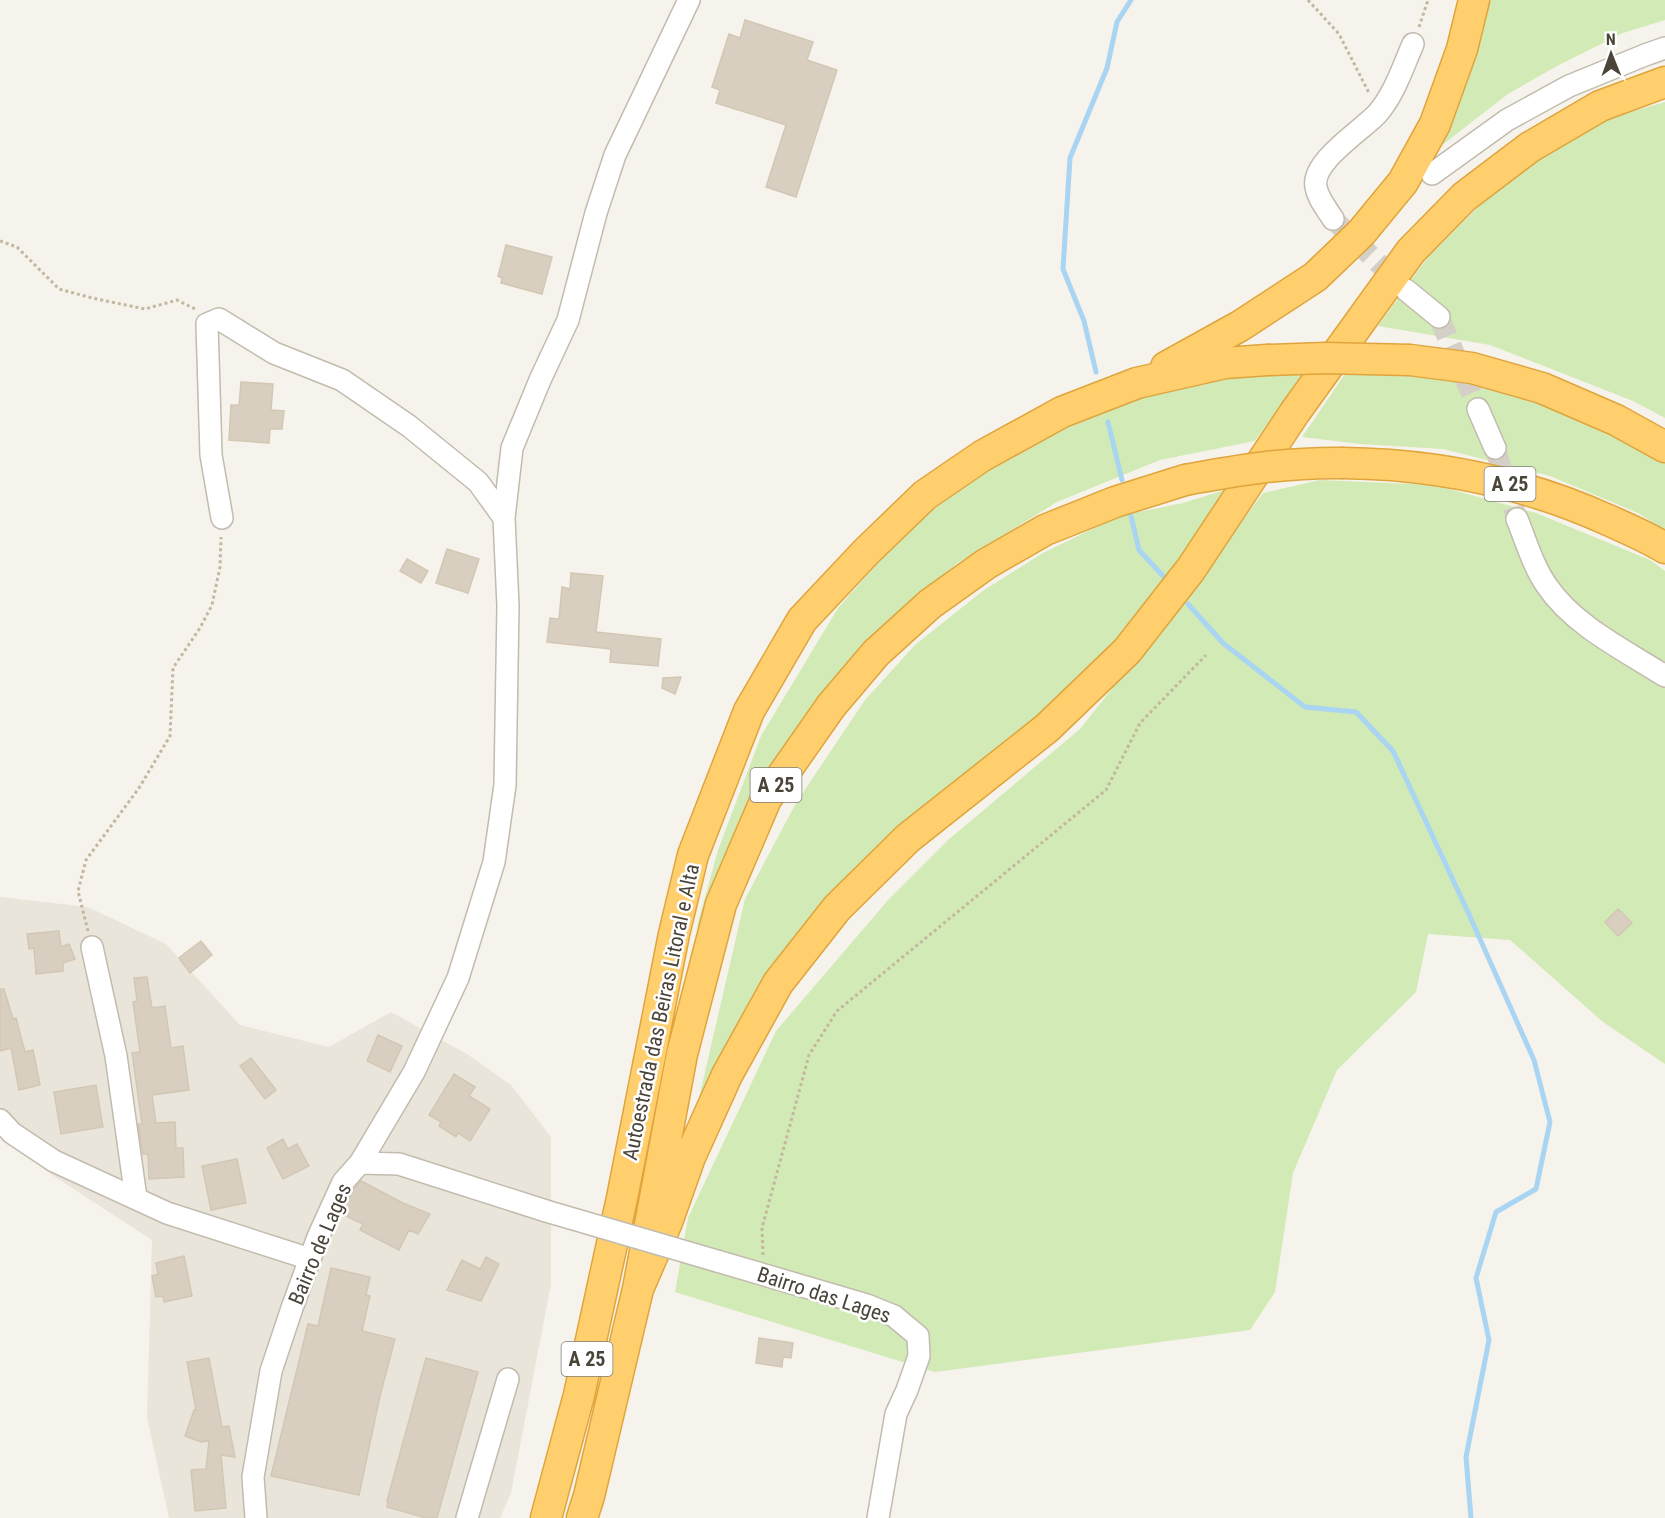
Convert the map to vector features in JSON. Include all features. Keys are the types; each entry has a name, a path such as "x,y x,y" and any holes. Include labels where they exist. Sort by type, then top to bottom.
{"highway":[{"path":"1137,383 1240,326 1315,277 1361,233 1403,182 1435,124 1462,49 1474,0"},
{"path":"638,1289 667,1222 690,1157 727,1075 778,983 837,908 908,838 1047,728 1127,651 1191,569 1295,412 1411,251 1464,197 1530,147 1600,106 1665,82"},
{"name":"Autoestrada das Beiras Litoral e Alta","path":"546,1518 579,1395 622,1198 674,934 693,855 749,711 802,620 866,552 925,495 982,456 1062,412 1137,383 1225,363 1267,360 1325,358 1410,360 1472,368 1542,388 1616,420 1665,447"},
{"name":"Autoestrada das Beiras Litoral e Alta","path":"582,1518 638,1289 682,1054 721,904 766,800 831,706 876,653 930,604 986,564 1045,530 1115,502 1185,480 1242,469 1312,462 1377,463 1450,471 1516,486 1580,507 1649,538 1665,549"}],"street":[{"path":"360,1163 414,1072 458,978 494,862 505,785 507,606 504,518 512,448 567,320 596,213 615,155 689,0"},
{"path":"1333,219 1319,197 1315,184 1318,171 1325,161 1377,113 1393,88 1413,44"},
{"path":"1432,174 1507,120 1569,86 1665,48"},
{"path":"1406,290 1439,317"},
{"path":"222,518 211,455 207,324 219,319 274,353 342,380 410,426 478,482 504,518"},
{"path":"1478,409 1495,448"},
{"path":"1516,519 1547,586 1565,608 1592,629 1665,676"},
{"path":"92,947 116,1056 135,1198"},
{"path":"0,1120 12,1133 54,1161 167,1213 310,1259"},
{"name":"Bairro de Lages","path":"256,1518 253,1477 272,1371 318,1237 343,1182 360,1163 399,1164 546,1211 717,1261"},
{"name":"Bairro das Lages","path":"717,1261 867,1305 894,1316 918,1336 919,1356 896,1414 878,1518"},
{"path":"467,1518 508,1379"}],"path":[{"path":"1308,0 1339,34 1377,113"},
{"path":"1413,44 1428,0"},
{"path":"0,241 17,247 59,289 144,309 177,300 219,319"},
{"path":"92,947 78,891 86,860 139,788 170,736 173,668 200,628 212,605 220,567 222,518"},
{"path":"764,1275 762,1228 809,1055 837,1011 1106,790 1140,723 1206,655"}],"shaded area":[{"path":"0,897 88,907 166,944 240,1025 329,1047 391,1012 467,1054 511,1085 551,1137 551,1284 511,1493 500,1518 169,1518 147,1418 152,1240 52,1175 0,1132"}],"green space":[{"path":"1486,0 1665,0 1665,20 1623,33 1557,66 1508,94 1437,149"},
{"path":"1665,102 1665,418 1633,401 1490,345 1378,326 1428,257 1498,187 1591,123"},
{"path":"1305,370 1255,441 1160,460 1057,502 956,564 872,641 780,756 696,930 718,850 761,736 838,608 926,509 1000,458 1059,426 1182,381"},
{"path":"1347,371 1487,382 1570,409 1665,461 1665,530 1638,513 1550,476 1443,449 1360,444 1302,437"},
{"path":"1320,480 1435,485 1536,513 1650,560 1665,571 1665,1064 1603,1022 1510,940 1428,934 1416,992 1337,1070 1293,1173 1275,1292 1250,1330 935,1372 675,1292 688,1218 776,1031 889,899 948,840 1080,729 1204,573 1263,493"},
{"path":"1231,488 1197,539 1110,654 1045,716 863,863 816,909 774,972 692,1128 745,899 796,803 865,700 915,645 984,590 1043,553 1119,516 1183,503"}],"building":[{"path":"745,20 813,42 807,60 837,70 796,197 766,187 786,125 716,103 720,90 712,87 729,34 740,38"},
{"path":"506,245 552,257 542,294 501,283 502,278 498,276"},
{"path":"241,382 273,384 271,410 284,411 282,429 270,429 269,443 229,440 231,405 239,405"},
{"path":"447,549 479,559 468,593 436,583"},
{"path":"407,559 428,571 421,583 400,571"},
{"path":"571,573 603,576 596,632 661,639 658,666 610,662 611,649 547,642 550,618 559,619 562,587 570,589"},
{"path":"681,677 675,694 662,688 663,678"},
{"path":"1618,909 1632,923 1618,936 1605,922"},
{"path":"59,931 61,947 69,944 75,959 63,963 63,971 36,974 34,948 29,949 27,934"},
{"path":"201,941 212,955 190,973 179,958"},
{"path":"147,977 152,1008 165,1006 171,1048 183,1046 189,1090 152,1095 156,1123 175,1122 176,1148 183,1148 184,1177 149,1179 148,1154 143,1154 138,1124 142,1124 132,1053 140,1052 133,1002 137,1001 134,978"},
{"path":"0,989 4,989 13,1019 16,1018 25,1052 33,1050 40,1085 19,1090 11,1048 0,1051"},
{"path":"378,1035 402,1046 390,1072 367,1061"},
{"path":"251,1058 276,1090 265,1099 240,1066"},
{"path":"454,1074 475,1087 469,1096 490,1109 470,1141 458,1133 456,1137 439,1126 441,1122 429,1115"},
{"path":"96,1085 103,1127 61,1134 54,1092"},
{"path":"283,1139 288,1149 297,1144 309,1166 283,1179 267,1148"},
{"path":"237,1159 246,1203 211,1210 202,1166"},
{"path":"361,1181 430,1214 418,1234 409,1230 399,1250 360,1230 363,1224 346,1216 348,1212 344,1210 354,1189"},
{"path":"184,1256 192,1296 164,1302 163,1296 156,1297 152,1276 158,1274 156,1263"},
{"path":"486,1257 499,1264 481,1301 447,1290 462,1260 480,1269"},
{"path":"331,1268 370,1277 366,1295 370,1296 362,1331 395,1339 359,1495 271,1476 308,1324 318,1326"},
{"path":"759,1338 793,1343 791,1358 783,1357 782,1367 756,1363"},
{"path":"209,1358 222,1427 229,1426 235,1457 221,1455 226,1508 195,1511 191,1470 206,1469 209,1441 201,1442 185,1436 194,1410 196,1410 187,1362"},
{"path":"426,1358 478,1372 437,1518 426,1518 387,1507"}],"waterway":[{"path":"1096,372 1084,321 1063,269 1070,158 1107,68 1117,22 1131,0"},
{"path":"1108,422 1122,480"},
{"path":"1131,516 1139,550 1163,576"},
{"path":"1188,604 1223,643 1305,707 1356,712 1393,751 1534,1060 1550,1122 1536,1189 1496,1212 1476,1278 1489,1340 1466,1457 1471,1518"}],"tunnel":[{"path":"1333,219 1402,286"},
{"path":"1439,317 1478,409"},
{"path":"1495,448 1517,519"}]}
